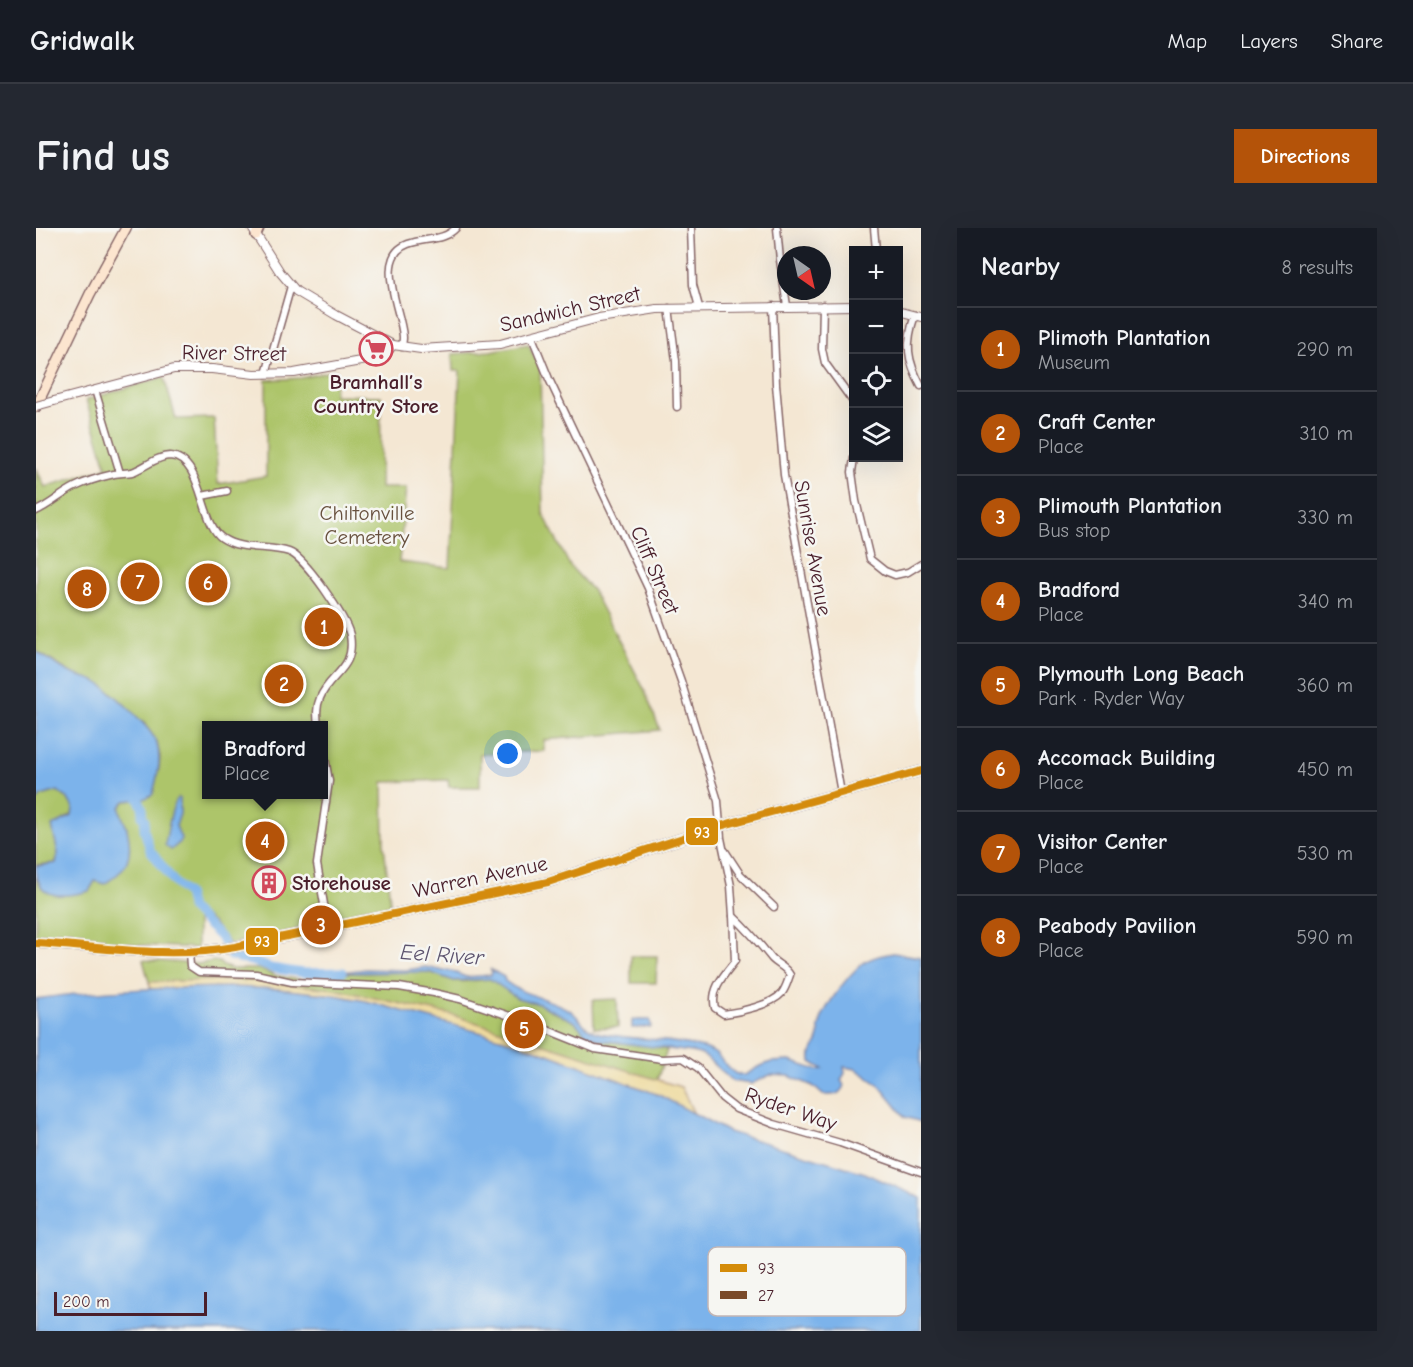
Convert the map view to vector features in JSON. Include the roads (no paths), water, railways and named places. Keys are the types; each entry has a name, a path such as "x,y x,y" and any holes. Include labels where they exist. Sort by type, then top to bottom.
{"main road":[{"path":"36,407 90,294 126,228"},
{"name":"Warren Avenue","path":"36,943 189,952 220,950 548,882 720,826 921,771"}],"street":[{"path":"256,230 291,286 309,300 398,346 402,332 392,282 393,261 404,246 447,235 456,228"},
{"path":"692,228 693,285 699,307"},
{"path":"777,228 787,306"},
{"path":"874,228 876,246"},
{"path":"266,374 291,286"},
{"path":"823,305 822,349 825,363 849,396"},
{"name":"Sunrise Avenue","path":"773,306 776,384 784,475 841,793"},
{"name":"Sandwich Street","path":"398,346 421,349 504,344 599,318 669,308 849,306"},
{"path":"669,308 676,361 677,407"},
{"path":"903,312 918,316 909,334 908,352 921,386"},
{"name":"Cliff Street","path":"532,337 546,373 652,598 712,777 731,886 733,916 735,961 719,981 714,997 715,1008 724,1014 742,1011 775,998 785,989 790,975 787,969 773,960 764,947 733,916"},
{"name":"River Street","path":"36,407 159,372 183,368 266,374 294,373 383,357 398,346"},
{"path":"95,390 120,473"},
{"path":"36,511 75,487 132,471 162,458 174,457 188,467 216,533 232,543 294,554 301,559 344,619 351,646 347,663 326,688 320,699 317,710 318,721"},
{"path":"853,462 852,472 855,501 870,559 885,571 895,575 908,572 921,564"},
{"path":"202,496 227,491"},
{"path":"326,799 316,864 325,909 333,921 330,928"},
{"path":"723,848 740,874 774,907"},
{"name":"Ryder Way","path":"189,952 190,966 198,972 256,974 292,982 399,987 434,993 460,999 552,1031 595,1049 662,1059 683,1058 698,1068 722,1098 736,1108 774,1124 840,1143 921,1172"}],"water":[{"path":"36,651 71,673 97,682 112,693 154,738 159,757 153,794 144,799 125,801 120,807 129,839 127,862 118,874 104,884 95,881 89,891 70,895 53,894 46,891 37,877 36,866 56,863 58,853 52,826 72,816 73,808 68,799 58,791 41,796 36,802"},
{"path":"178,798 180,799 180,814 176,826 181,838 171,850 165,845 171,813"},
{"path":"893,953 921,957 921,1122 905,1117 879,1085 856,1069 844,1067 845,1073 841,1080 844,1086 840,1092 833,1095 823,1095 813,1086 789,1076 770,1075 751,1084 732,1081 703,1055 599,1040 586,1034 575,1022 539,1004 517,998 490,979 454,981 429,972 333,973 366,969 406,970 426,967 448,970 466,977 491,975 490,969 504,977 505,981 512,986 571,1011 594,1032 704,1048 716,1054 732,1071 744,1075 771,1062 790,1061 817,1070 823,1069 811,1062 811,1058 818,1040 821,1020 830,1002 862,964 873,958"},
{"path":"233,987 278,989 366,1001 540,1051 659,1095 729,1132 865,1173 921,1198 921,1331 36,1331 36,999 109,991"},
{"path":"632,1020 650,1020 651,1027 632,1028"}],"waterway":[{"name":"Eel River","path":"134,789 143,809 144,829 150,850 175,883 187,894 191,909 220,937 230,956 271,968 303,973 343,972"}],"place":[{"name":"Bramhall’s Country Store","path":"376,349"},
{"name":"Visitor Center","path":"140,582"},
{"name":"Accomack Building","path":"208,583"},
{"name":"Peabody Pavilion","path":"87,589"},
{"name":"Plimoth Plantation","path":"324,627"},
{"name":"Craft Center","path":"284,684"},
{"name":"Bradford","path":"265,841"},
{"name":"Storehouse","path":"269,883"},
{"name":"Plimouth Plantation","path":"321,925"},
{"name":"Plymouth Long Beach","path":"524,1029"}],"park label":[{"name":"Chiltonville Cemetery","path":"367,525"}]}
